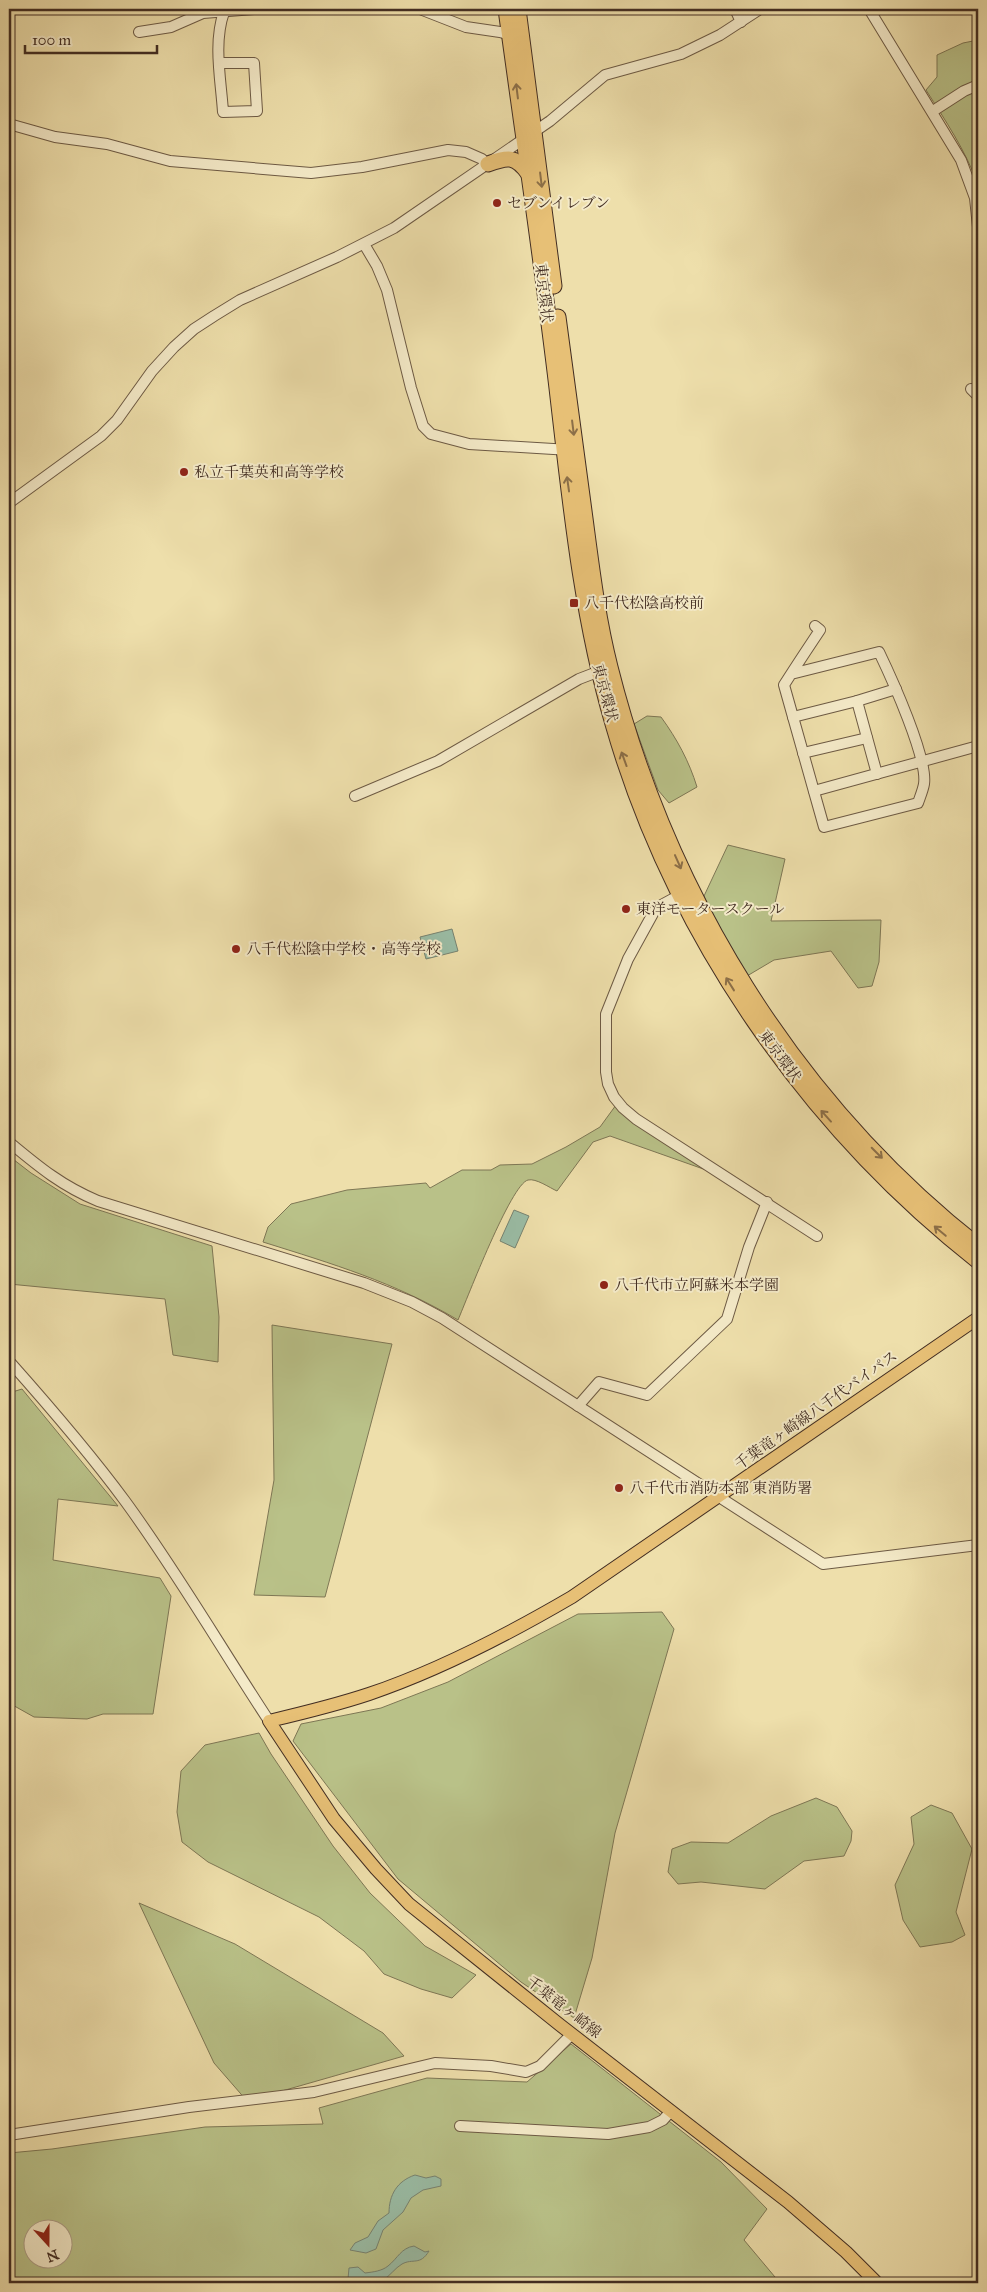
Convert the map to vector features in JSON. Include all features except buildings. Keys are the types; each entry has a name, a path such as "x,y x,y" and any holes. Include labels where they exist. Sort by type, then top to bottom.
{"highway":[{"name":"東京環状","path":"506,9 516,36"},
{"name":"東京環状","path":"518,9 516,36 569,450"},
{"name":"東京環状","path":"529,135 528,173 569,450 596,602 604,669 628,770 680,895 714,958 767,1040 819,1108 898,1191 929,1221 978,1261"},
{"path":"487,165 508,158 521,164 528,173"},
{"name":"東京環状","path":"604,669 660,823 722,948 757,1004 808,1077 862,1138 928,1203 978,1246"}],"main road":[{"name":"千葉竜ヶ崎線八千代バイパス","path":"269,1721 368,1695 435,1669 492,1642 572,1597 978,1318"},
{"name":"千葉竜ヶ崎線","path":"269,1721 334,1819 376,1869 409,1904 819,2227 877,2283"}],"street":[{"path":"139,32 171,27 202,11 224,12 254,9"},
{"path":"420,9 466,27 516,36"},
{"path":"735,9 741,22"},
{"path":"9,503 101,436 117,420 152,371 194,329 240,300 364,244 394,228 550,121 605,75 681,54 741,22 760,9"},
{"path":"869,9 961,160 972,186 978,228 978,257"},
{"path":"220,64 254,63 257,111 223,112 218,39 224,12"},
{"path":"933,112 964,91 978,85"},
{"path":"9,124 55,137 107,144 170,161 189,163 310,173 362,167 448,150 466,152 482,159 487,165"},
{"path":"364,244 377,266 386,290 411,388 423,426 430,434 469,444 569,450"},
{"path":"791,674 879,652 896,689 922,761 924,783 918,802 824,827 784,685 791,674 820,630 815,626"},
{"path":"355,796 438,761 579,679 604,669"},
{"path":"793,717 896,689"},
{"path":"857,701 876,774"},
{"path":"803,753 867,738"},
{"path":"814,791 978,746"},
{"path":"680,895 656,908 628,960 606,1014 606,1072 608,1084 614,1097 636,1119 817,1236"},
{"path":"9,1142 46,1173 72,1190 98,1201 364,1283 412,1302 442,1318 823,1564 978,1545"},
{"path":"578,1406 599,1382 647,1395 727,1319 749,1248 767,1202"},
{"path":"9,1361 59,1418 125,1500 173,1570 269,1721"},
{"path":"9,2135 189,2107 314,2092 435,2063 491,2066 526,2072 540,2066 572,2034"},
{"path":"460,2126 608,2134 649,2127 663,2120 671,2111"}],"green space":[{"path":"978,40 978,185 948,124 926,90 937,77 937,55 963,43"},
{"path":"647,716 661,717 682,751 697,787 669,803 658,790 634,724"},
{"path":"728,845 785,859 771,921 881,920 879,962 872,986 858,988 831,951 774,960 747,976 711,915 704,896"},
{"path":"616,1105 709,1171 610,1136 593,1142 557,1191 539,1182 528,1180 520,1186 501,1221 458,1320 387,1284 339,1266 263,1242 268,1227 291,1204 347,1190 426,1183 430,1188 462,1170 491,1170 500,1165 532,1164 600,1127"},
{"path":"9,1156 31,1173 80,1204 212,1246 219,1317 218,1362 173,1355 165,1299 9,1284"},
{"path":"272,1325 392,1344 325,1597 254,1595 274,1480"},
{"path":"22,1389 118,1506 58,1499 53,1560 160,1578 171,1596 153,1714 103,1714 87,1719 34,1717 9,1703 9,1393"},
{"path":"662,1612 674,1629 615,1833 592,1958 574,2018 521,1982 398,1879 293,1741 301,1724 381,1708 448,1682 578,1614"},
{"path":"259,1733 333,1846 370,1893 425,1946 476,1975 452,1998 421,1989 384,1974 364,1951 319,1917 208,1862 182,1842 177,1812 181,1771 205,1745"},
{"path":"816,1798 837,1807 852,1831 851,1841 844,1856 804,1861 765,1889 701,1882 678,1884 668,1872 672,1849 691,1842 728,1843 771,1816"},
{"path":"931,1805 952,1813 972,1849 956,1912 965,1935 952,1942 920,1947 903,1920 895,1885 914,1844 911,1817"},
{"path":"139,1903 235,1944 383,2033 404,2056 247,2101 214,2063"},
{"path":"571,2044 721,2162 767,2209 744,2240 780,2283 9,2283 9,2153 52,2149 205,2127 323,2124 319,2108 427,2078 527,2082"}],"shaded area":[{"path":"452,929 458,951 426,959 420,937"},
{"path":"514,1210 529,1216 515,1248 500,1241"},
{"path":"415,2175 426,2178 435,2176 441,2179 441,2186 423,2190 411,2198 403,2212 383,2230 376,2249 366,2253 350,2250 355,2243 368,2237 378,2221 389,2213 392,2195 399,2185"},
{"path":"414,2246 425,2252 429,2251 423,2259 402,2264 383,2280 375,2283 366,2283 348,2279 349,2268 358,2267 365,2273 386,2268 403,2251"}],"place":[{"name":"セブンイレブン","path":"497,203"},
{"name":"私立千葉英和高等学校","path":"184,472"},
{"name":"八千代松陰高校前","path":"574,603"},
{"name":"東洋モータースクール","path":"626,909"},
{"name":"八千代松陰中学校・高等学校","path":"236,949"},
{"name":"八千代市立阿蘇米本学園","path":"604,1285"},
{"name":"八千代市消防本部 東消防署","path":"619,1488"}]}
